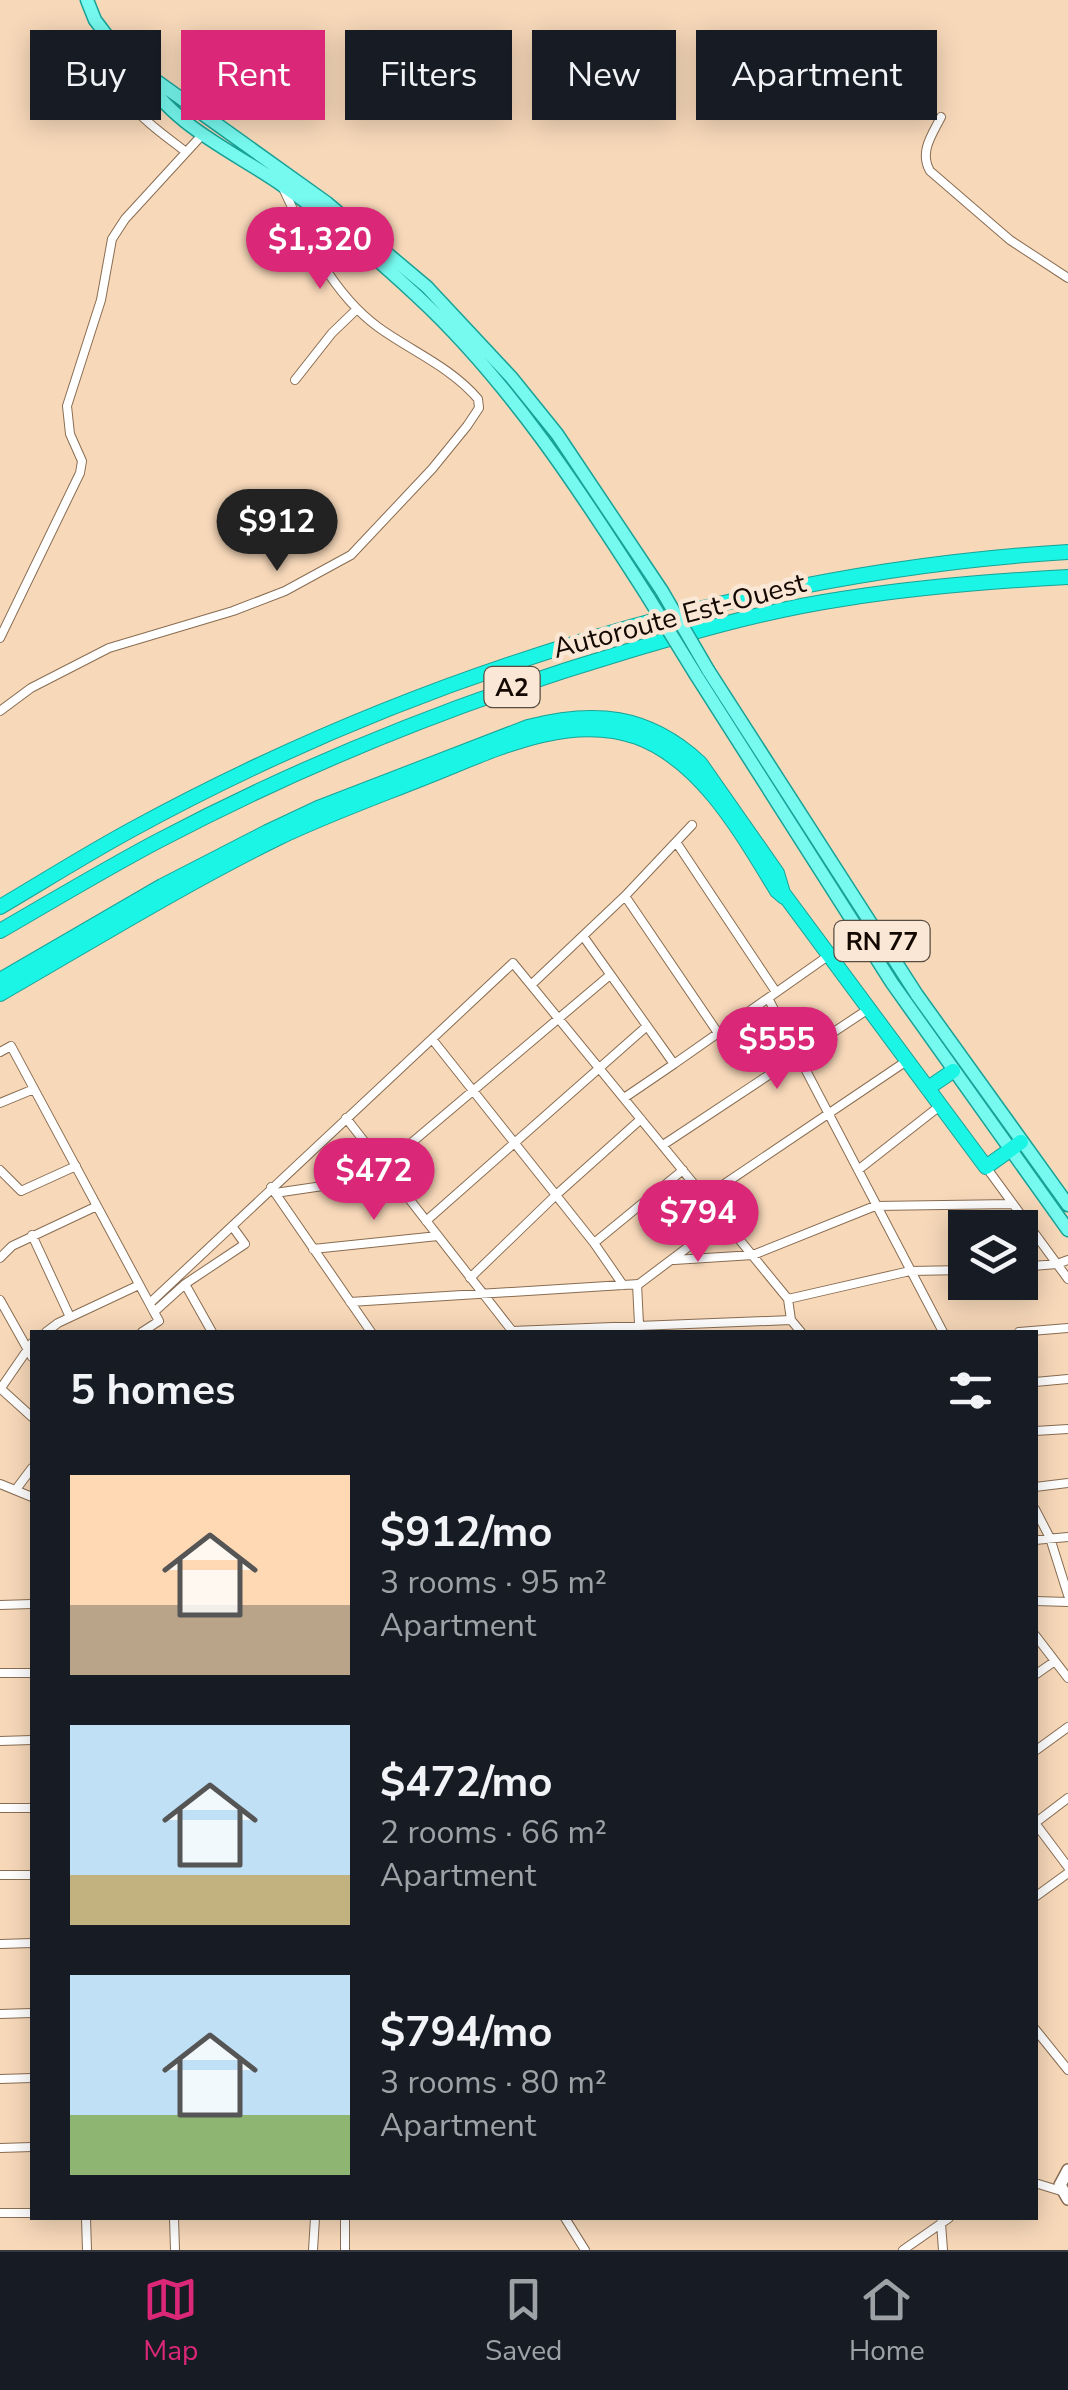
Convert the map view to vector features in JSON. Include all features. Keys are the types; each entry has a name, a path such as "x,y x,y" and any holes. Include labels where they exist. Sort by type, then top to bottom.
{"highway":[{"name":"Autoroute Est-Ouest","path":"0,906 132,830 282,756 514,665 750,596 907,568 1068,552"},
{"name":"Autoroute Est-Ouest","path":"0,931 160,840 280,782 517,685 720,624 841,599 1068,576"},
{"path":"0,980 162,886 295,818 510,734 568,717 597,717 631,723 684,748 712,778 777,873 784,894 986,1168 1015,1146"},
{"path":"0,994 174,894 307,824 469,760 555,732 583,728 632,736 670,753 691,769 777,891 789,900"},
{"path":"928,1088 953,1071"}],"main road":[{"path":"86,0 103,30"},
{"path":"161,84 327,203 427,287 512,377 591,481 662,590 702,672"},
{"path":"161,99 203,134 282,185 418,297 458,338 545,444 702,672 892,983 953,1071 1015,1146 1068,1230"},
{"name":"RN 77","path":"702,672 1015,1146 1068,1205"},
{"path":"1064,2195 1066,2172"}],"street":[{"path":"940,117 926,149 930,171 1010,240 1068,278"},
{"path":"145,120 186,152"},
{"path":"0,638 80,473 82,462 70,434 66,406 100,300 112,239 125,219 203,134"},
{"path":"0,711 31,688 109,648 233,612 285,591 339,562 362,546 476,414 478,399 441,366 356,310 302,230 282,185"},
{"path":"295,380 356,310"},
{"path":"531,985 692,826"},
{"path":"676,842 772,995 798,1056 942,1330"},
{"path":"624,896 718,1033"},
{"path":"583,936 674,1064"},
{"path":"624,1098 830,954"},
{"path":"152,1308 232,1226 513,963 788,1299 791,1320 799,1330"},
{"path":"384,1166 610,974"},
{"path":"663,1146 870,1008"},
{"path":"426,1221 647,1026"},
{"path":"432,1038 594,1242 623,1285"},
{"path":"0,1052 11,1046 160,1321 145,1330"},
{"path":"705,1197 908,1060"},
{"path":"0,1104 34,1089"},
{"path":"858,1170 941,1105"},
{"path":"346,1118 510,1330"},
{"path":"470,1278 641,1119"},
{"path":"0,1170 20,1190 76,1166"},
{"path":"986,1168 1068,1279"},
{"path":"594,1242 683,1170"},
{"path":"273,1190 392,1176"},
{"path":"273,1190 370,1330"},
{"path":"674,1260 753,1256 875,1206 1013,1204"},
{"path":"0,1258 32,1235 97,1206"},
{"path":"350,1302 637,1284 724,1220"},
{"path":"152,1308 245,1244 232,1226"},
{"path":"32,1235 70,1317"},
{"path":"314,1249 438,1236"},
{"path":"1038,1266 1068,1260"},
{"path":"788,1299 910,1271 948,1270"},
{"path":"185,1284 211,1330"},
{"path":"637,1284 639,1324"},
{"path":"49,1330 140,1285"},
{"path":"0,1300 30,1345 0,1388 30,1415"},
{"path":"544,1330 639,1324 714,1328 791,1320"},
{"path":"1038,1330 1068,1328"},
{"path":"1038,1382 1068,1378"},
{"path":"1038,1431 1068,1429"},
{"path":"17,1488 30,1471"},
{"path":"1038,1486 1068,1484"},
{"path":"2,1486 17,1488 30,1496"},
{"path":"1038,1516 1050,1538 1068,1599 1038,1601"},
{"path":"1038,1540 1068,1537"},
{"path":"0,1605 30,1604"},
{"path":"1038,1639 1068,1678"},
{"path":"1038,1673 1055,1661"},
{"path":"0,1674 30,1673"},
{"path":"1038,1749 1068,1726"},
{"path":"0,1741 30,1740"},
{"path":"1038,1820 1068,1798"},
{"path":"0,1808 30,1808"},
{"path":"1038,1826 1068,1870 1038,1895"},
{"path":"0,1875 30,1875"},
{"path":"0,1944 30,1944"},
{"path":"0,2014 30,2014"},
{"path":"1038,2033 1068,2070"},
{"path":"0,2079 30,2078"},
{"path":"0,2148 30,2147"},
{"path":"1038,2184 1066,2172"},
{"path":"1038,2184 1064,2195"},
{"path":"0,2213 30,2213"},
{"path":"86,2220 87,2250"},
{"path":"174,2220 174,2250"},
{"path":"313,2250 315,2220"},
{"path":"344,2250 345,2220"},
{"path":"566,2220 585,2250"},
{"path":"903,2250 945,2220"},
{"path":"943,2250 945,2220"}]}
